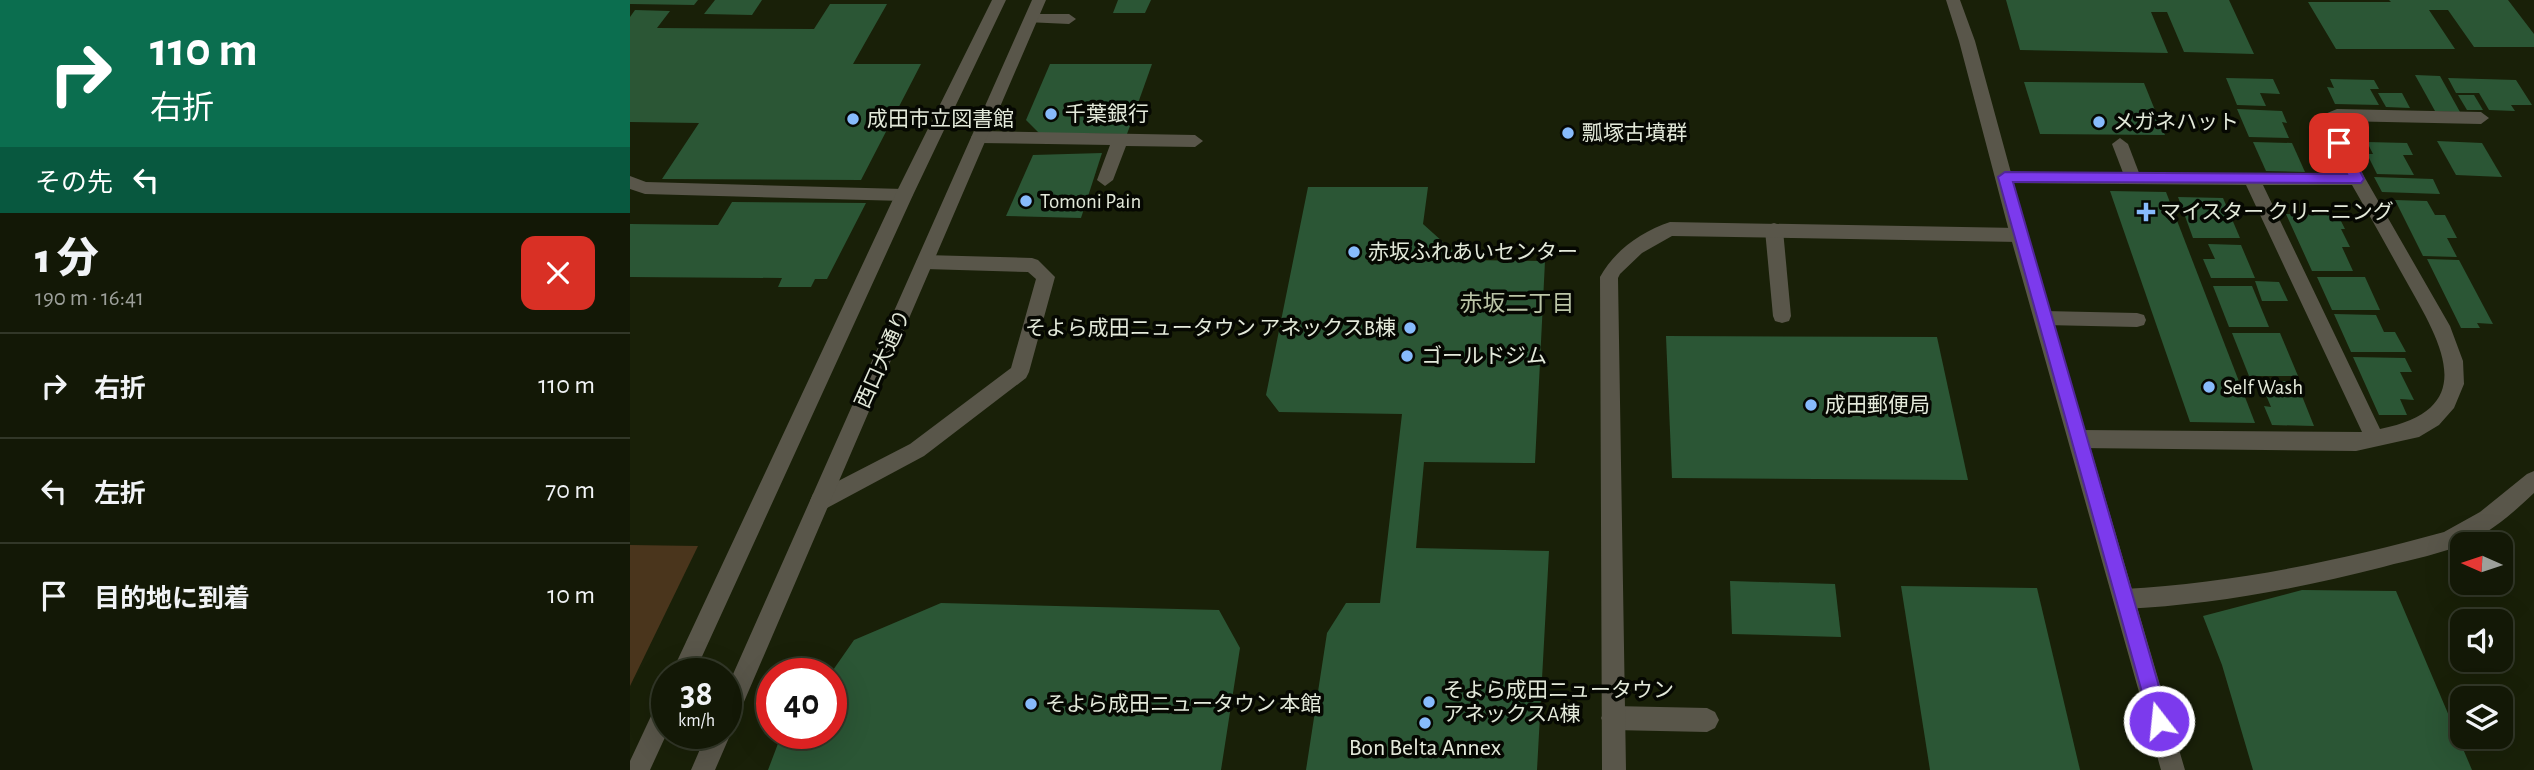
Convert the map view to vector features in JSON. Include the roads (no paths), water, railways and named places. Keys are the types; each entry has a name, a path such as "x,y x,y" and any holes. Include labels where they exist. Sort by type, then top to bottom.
{"street":[{"path":"689,658 904,195 999,0"},
{"name":"西口大通り","path":"742,680 1039,0"},
{"path":"1953,0 1967,41 2019,235 2173,770"},
{"path":"1031,19 1069,19"},
{"path":"2079,439 2356,442 2412,431 2432,419 2447,402 2454,384 2454,360 2441,326 2357,179 2330,125 2331,118 2337,115 2481,118"},
{"path":"979,138 1195,141"},
{"path":"1105,180 1120,140"},
{"path":"2120,144 2133,178"},
{"path":"2005,177 2357,179"},
{"path":"2251,178 2375,439"},
{"path":"630,182 645,188 904,195"},
{"path":"1614,770 1609,277 1615,266 1642,243 1670,229 2019,235"},
{"path":"1773,230 1782,316"},
{"path":"820,501 917,450 1019,372 1046,277 1032,265 925,262"},
{"path":"2044,318 2137,320"},
{"path":"2124,599 2184,597 2296,580 2428,544 2469,532 2511,502 2534,480"},
{"path":"1614,718 1707,720"},
{"path":"638,770 651,742"},
{"path":"703,770 712,749"}],"place":[{"name":"千葉銀行","path":"1051,114"},
{"name":"成田市立図書館","path":"853,119"},
{"name":"メガネハット","path":"2099,122"},
{"name":"瓢塚古墳群","path":"1568,133"},
{"name":"Tomoni Pain","path":"1026,201"},
{"name":"マイスター クリーニング","path":"2146,212"},
{"name":"赤坂ふれあいセンター","path":"1354,252"},
{"name":"そよら成田ニュータウン アネックスB棟","path":"1410,328"},
{"name":"ゴールドジム","path":"1407,356"},
{"name":"Self Wash","path":"2209,387"},
{"name":"成田郵便局","path":"1811,405"},
{"name":"そよら成田ニュータウン アネックスA棟","path":"1429,702"},
{"name":"そよら成田ニュータウン 本館","path":"1031,704"},
{"name":"Bon Belta Annex","path":"1425,723"}],"district":[{"name":"赤坂二丁目","path":"1517,304"}]}
